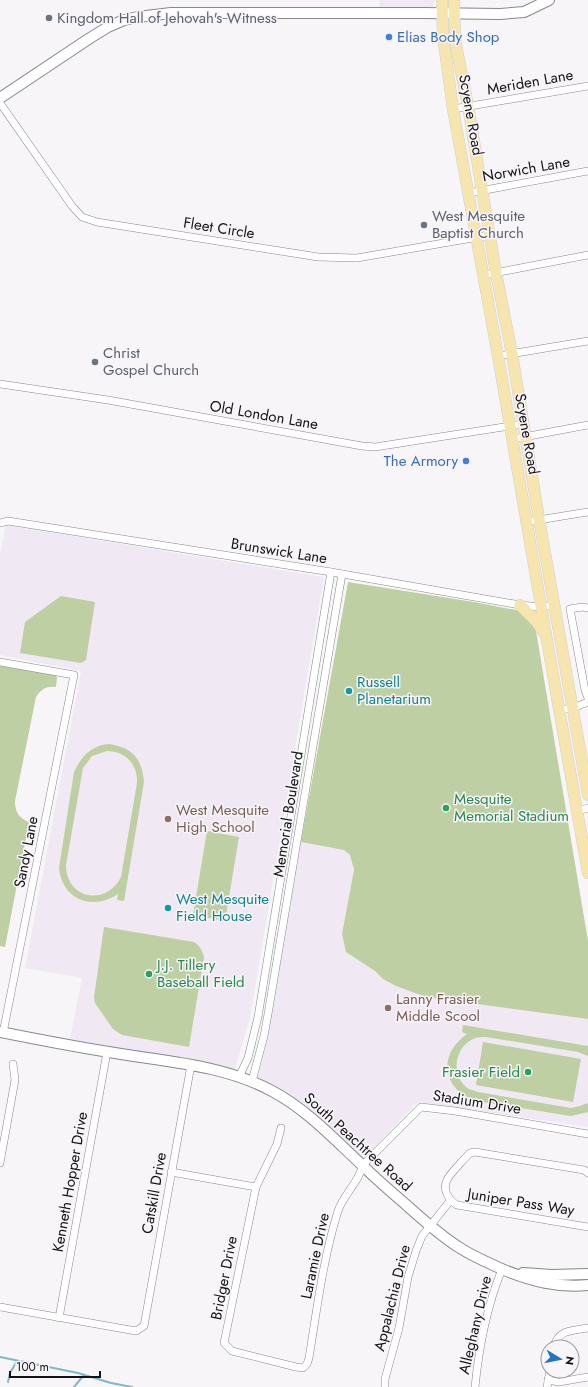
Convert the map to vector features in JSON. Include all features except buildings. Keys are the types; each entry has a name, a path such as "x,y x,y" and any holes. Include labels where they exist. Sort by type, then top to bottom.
{"main road":[{"name":"Scyene Road","path":"442,0 443,36 453,109 513,439 559,710 583,810 588,873"},
{"name":"Scyene Road","path":"454,0 455,40 468,106 496,273 512,354 539,519 588,795"},
{"path":"0,98 98,32 124,20 138,17 171,13 512,14 529,10 549,0"},
{"path":"520,604 537,622 546,635"},
{"name":"South Peachtree Road","path":"2,1033 107,1052 191,1065 252,1081 272,1090 293,1103 430,1226 459,1248 479,1259 536,1282 556,1285 588,1285"},
{"path":"504,1270 552,1275 588,1274"}],"street":[{"name":"Meriden Lane","path":"453,109 588,86"},
{"name":"Fleet Circle","path":"0,103 72,206 82,216 98,222 310,256 336,258 357,258 490,235"},
{"name":"Norwich Lane","path":"469,193 588,171"},
{"path":"484,275 588,255"},
{"path":"498,356 588,341"},
{"name":"Old London Lane","path":"0,384 108,400 362,446 375,447 523,424"},
{"path":"513,439 588,425"},
{"path":"526,522 588,512"},
{"name":"Brunswick Lane","path":"0,523 8,521 331,572 520,604 541,607 554,605"},
{"name":"Memorial Boulevard","path":"239,1077 248,1058 258,1017 331,572"},
{"name":"Memorial Boulevard","path":"252,1081 264,1036 268,1014 342,574"},
{"path":"588,608 582,607 570,609 585,690 588,698"},
{"name":"Sandy Lane","path":"0,662 74,675 2,1033"},
{"path":"559,710 573,708 588,702"},
{"name":"Kenneth Hopper Drive","path":"59,1318 107,1052"},
{"path":"0,1160 15,1080 14,1064"},
{"name":"Catskill Drive","path":"59,1318 136,1331 144,1326 191,1065"},
{"name":"Stadium Drive","path":"362,1166 421,1107 455,1111 588,1134"},
{"name":"Bridger Drive","path":"281,1128 278,1144 256,1187 224,1343 232,1351 296,1368 303,1368 307,1364 309,1358"},
{"path":"450,1201 447,1196 446,1189 447,1180 470,1153 475,1152 584,1170 588,1173"},
{"name":"Laramie Drive","path":"309,1358 331,1233 339,1207 361,1173 362,1166"},
{"path":"171,1172 256,1187"},
{"name":"Appalachia Drive","path":"385,1387 385,1379 398,1328 408,1277 416,1251 422,1236 450,1201"},
{"name":"Juniper Pass Way","path":"450,1201 457,1205 588,1227"},
{"name":"Alleghany Drive","path":"475,1387 478,1362 489,1309 496,1283 504,1270"},
{"path":"0,1307 59,1318"},
{"path":"556,1339 561,1334 588,1328"},
{"path":"547,1384 588,1377"}],"shaded area":[{"path":"380,0 435,0 433,7 379,8"},
{"name":"West Mesquite High School","path":"6,525 324,577 250,1018 235,1069 70,1039 82,978 25,968 81,671 0,655 0,554"},
{"name":"Lanny Frasier Middle Scool","path":"301,842 344,850 350,855 375,971 383,979 426,997 588,1019 588,1127 418,1102 364,1158 302,1103 277,1087 254,1076 258,1066"}],"green space":[{"name":"Mesquite Memorial Stadium","path":"348,582 521,611 535,625 588,941 588,1019 426,997 396,986 383,979 375,971 346,952 342,934 354,870 350,855 344,850 301,842"},
{"path":"61,596 95,602 86,660 81,663 20,653 25,622"},
{"path":"0,665 56,675 57,678 56,687 44,689 36,697 15,801 18,814 29,822 5,947 0,946"},
{"path":"110,744 125,748 135,756 141,767 144,782 124,901 117,900 118,894 99,902 89,902 72,895 61,879 59,868 74,772 80,761 88,752 103,745","holes":["107,751 125,756 133,765 137,776 121,877 106,893 88,895 79,892 72,885 68,877 66,865 83,768 92,756"]},
{"path":"207,831 239,837 225,921 193,915"},
{"name":"J.J. Tillery Baseball Field","path":"104,927 194,942 198,945 204,957 189,1047 122,1035 113,1029 95,1003 94,997"},
{"path":"463,1025 588,1046 588,1056 578,1052 480,1037 467,1043 462,1049 458,1056 457,1070 463,1084 469,1089 478,1092 571,1108 588,1103 588,1112 571,1116 477,1101 465,1096 456,1089 451,1081 448,1071 448,1062 451,1052 457,1042 467,1034 462,1032"},
{"name":"Frasier Field","path":"483,1042 581,1059 573,1102 476,1085"}],"waterway":[{"path":"0,1357 78,1373 111,1383 132,1387"},
{"path":"8,1382 10,1373 17,1361"},
{"path":"74,1387 84,1375"}],"place":[{"name":"Kingdom Hall of Jehovah's Witness","path":"49,18"},
{"name":"Elias Body Shop","path":"389,37"},
{"name":"West Mesquite Baptist Church","path":"424,225"},
{"name":"Christ Gospel Church","path":"95,362"},
{"name":"The Armory","path":"466,461"},
{"name":"Russell Planetarium","path":"349,691"},
{"name":"Mesquite Memorial Stadium","path":"446,808"},
{"name":"West Mesquite High School","path":"168,819"},
{"name":"West Mesquite Field House","path":"168,908"},
{"name":"J.J. Tillery Baseball Field","path":"149,974"},
{"name":"Lanny Frasier Middle Scool","path":"388,1008"},
{"name":"Frasier Field","path":"528,1072"}]}
